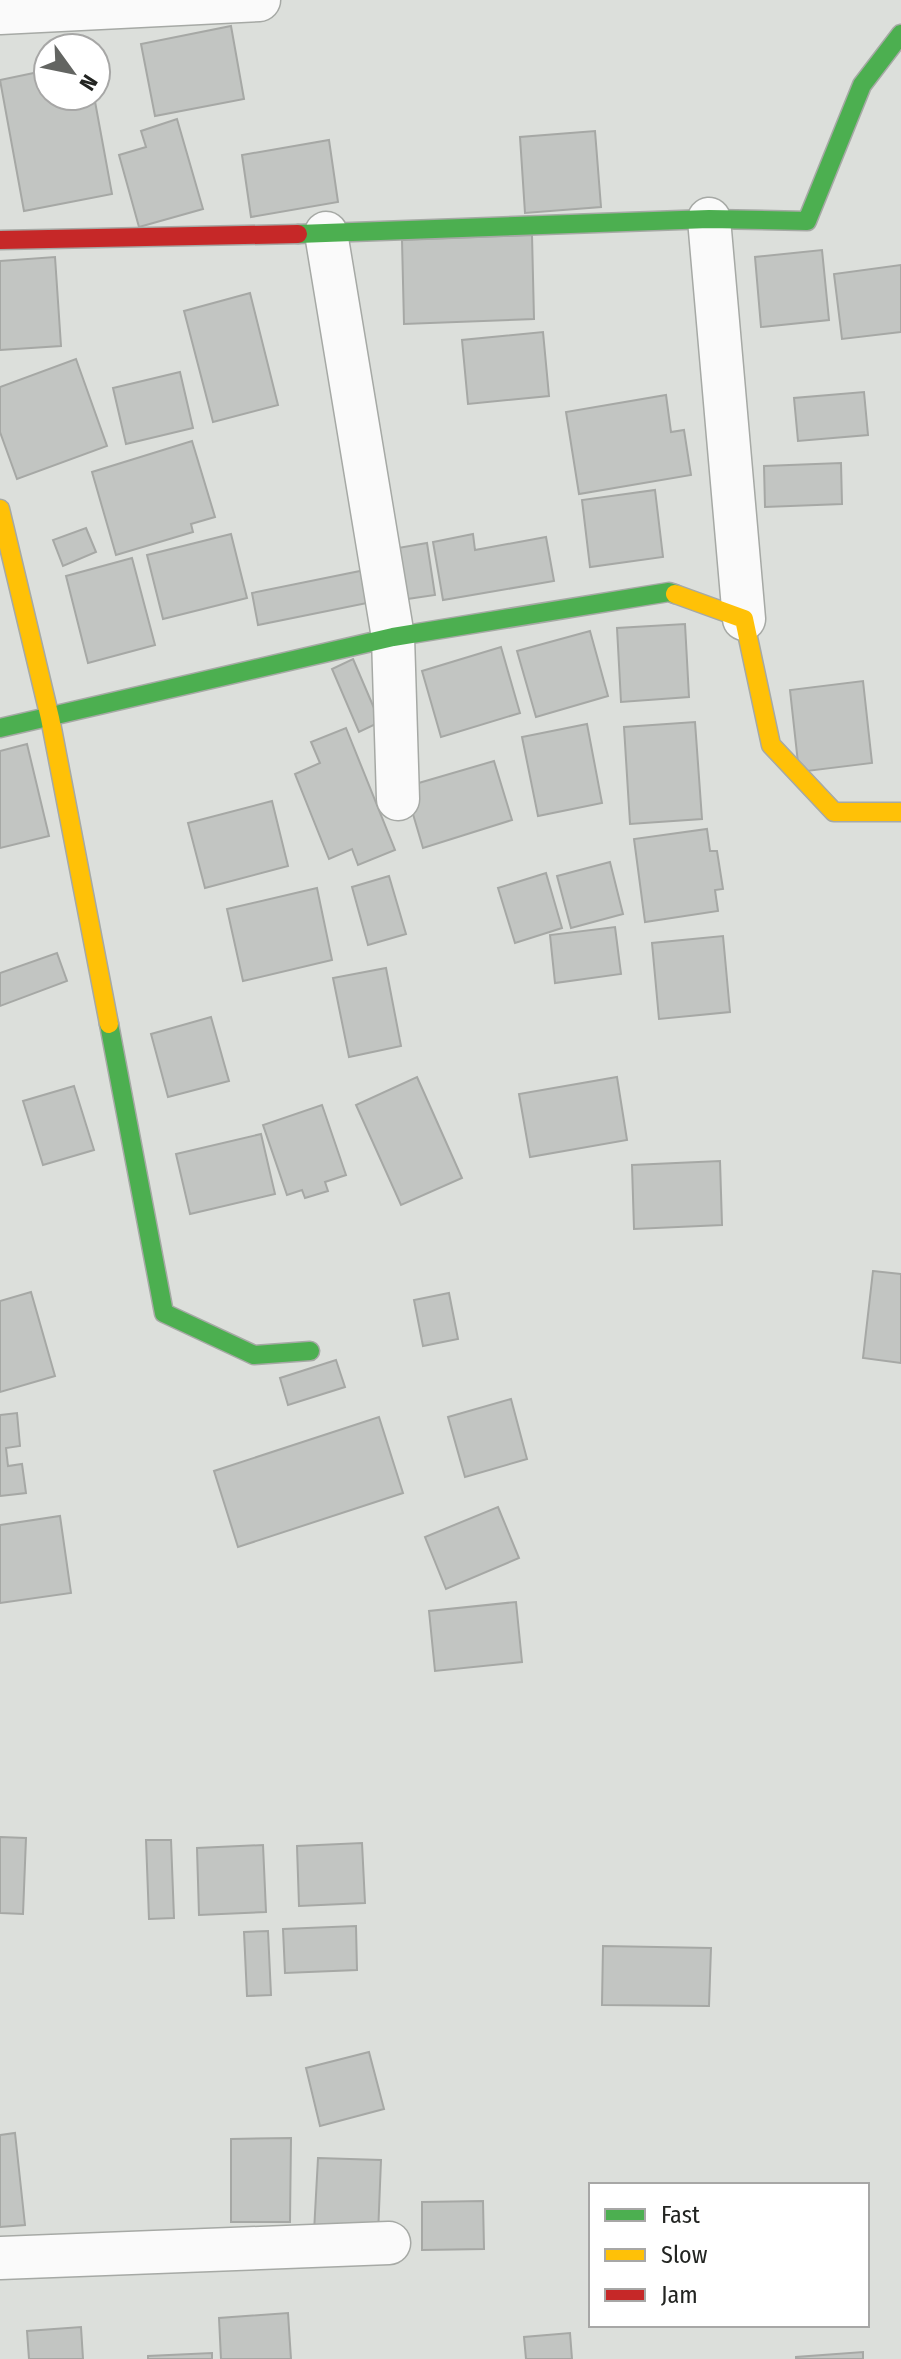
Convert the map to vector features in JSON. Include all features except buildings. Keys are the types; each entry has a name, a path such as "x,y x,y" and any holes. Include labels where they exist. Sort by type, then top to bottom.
{"street":[{"path":"0,13 259,0"},
{"path":"0,240 326,233 709,219 807,221 862,85 901,34"},
{"path":"709,219 744,619 771,745 834,812 901,812"},
{"path":"326,233 393,637 398,799"},
{"path":"0,509 50,718 164,1313 254,1355 310,1351"},
{"path":"0,728 393,637 669,592 744,619"},
{"path":"0,2258 389,2243"}],"traffic: fast":[{"path":"298,234 709,219 807,221 862,85 901,34"},
{"path":"0,728 393,637 669,592 675,594"},
{"path":"109,1024 164,1313 254,1355 310,1351"}],"traffic: slow":[{"path":"0,509 50,718 109,1024"},
{"path":"675,594 744,619 771,745 834,812 901,812"}],"traffic: jam":[{"path":"0,240 298,234"}]}
